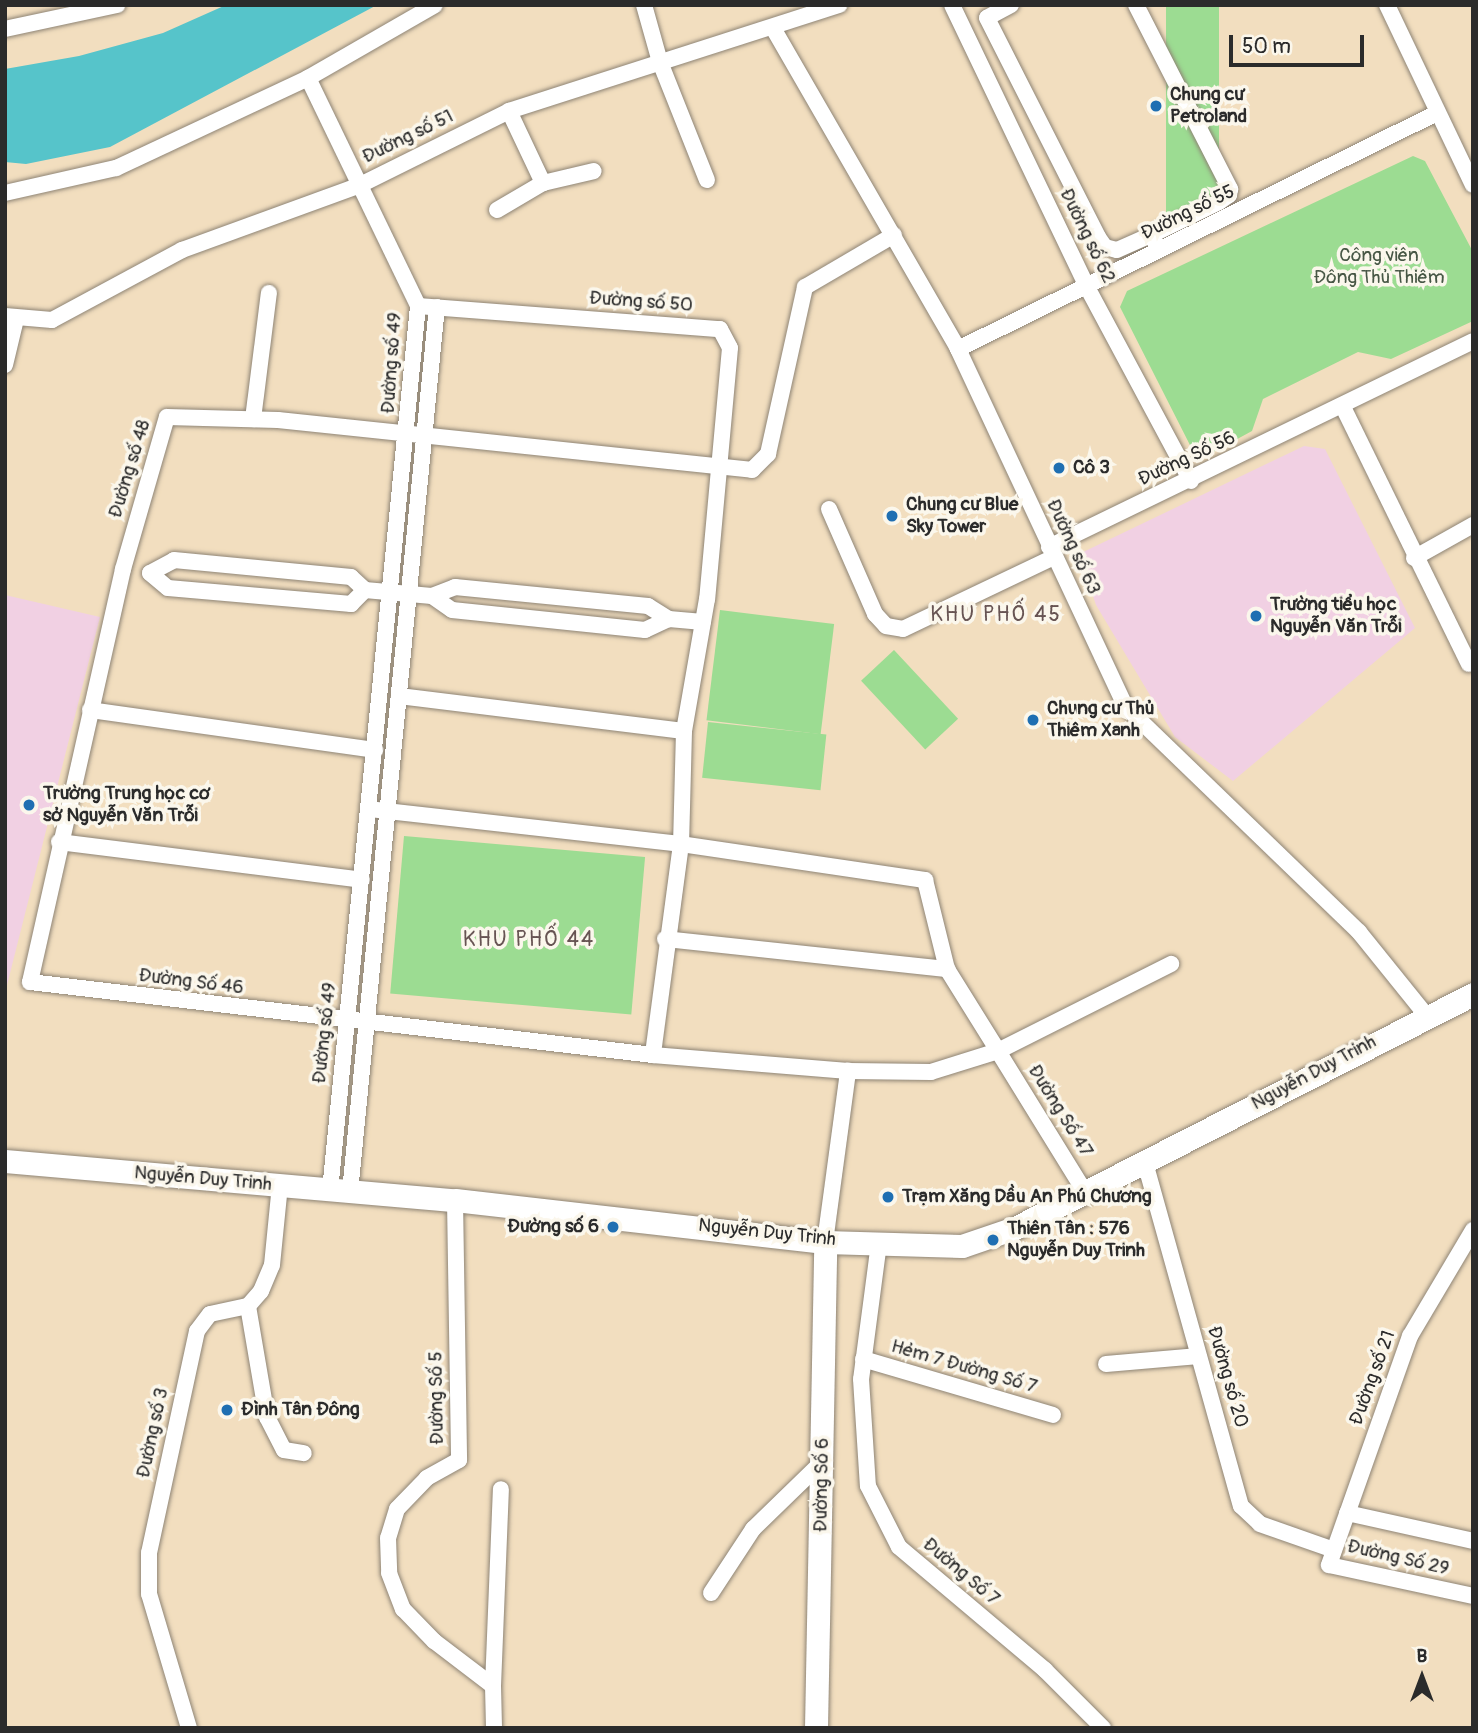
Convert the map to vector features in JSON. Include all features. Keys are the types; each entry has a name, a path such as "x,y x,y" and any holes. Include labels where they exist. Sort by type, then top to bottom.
{"main road":[{"name":"Nguyễn Duy Trinh","path":"5,1162 455,1200 825,1242 962,1246 1015,1228 1144,1159 1426,1015 1473,994"},
{"name":"Đường Số 6","path":"816,1728 825,1242"}],"street":[{"path":"5,29 117,5"},
{"path":"5,193 116,168 308,78 435,5"},
{"path":"644,5 660,62 707,180"},
{"name":"Đường số 51","path":"11,317 52,320 182,250 358,186 509,111 839,5"},
{"name":"Đường số 62","path":"952,5 1087,287 1191,481"},
{"path":"1011,5 987,18 1105,247 1117,250 1219,202 1229,195 1230,190 1136,5"},
{"path":"1387,5 1473,185"},
{"name":"Đường số 63","path":"773,28 958,349 1125,706 1359,932 1426,1015"},
{"name":"Đường số 49","path":"308,78 418,306 347,1021 340,1191"},
{"path":"509,111 543,183"},
{"name":"Đường số 55","path":"958,349 1437,113"},
{"path":"1021,148 1047,136"},
{"path":"497,210 543,183 594,171"},
{"name":"Đường số 48","path":"30,982 59,842 123,569 167,417 253,419 752,470 768,454 805,287 894,235"},
{"path":"1151,235 1160,251"},
{"path":"253,419 269,293"},
{"name":"Đường số 50","path":"418,306 720,329 730,348 720,466"},
{"path":"340,1191 367,1023 437,307"},
{"path":"5,365 11,317"},
{"name":"Đường Số 56","path":"829,509 875,614 886,626 903,629 1191,481 1473,341"},
{"path":"1343,407 1414,558 1469,664"},
{"path":"653,1055 665,939 681,844 684,732 703,622 720,466"},
{"path":"1414,558 1473,525"},
{"path":"150,573 174,561 351,577 365,590 432,596 452,610 645,630 669,619"},
{"path":"123,569 150,573 168,588 338,604 351,604 365,590"},
{"path":"432,596 454,587 649,606 669,619 703,622"},
{"path":"399,696 684,732"},
{"path":"90,710 375,750"},
{"path":"369,809 681,844"},
{"path":"59,842 362,880"},
{"name":"Đường Số 47","path":"681,844 925,880 947,969 1086,1192"},
{"path":"665,939 947,969"},
{"name":"Đường Số 46","path":"30,982 653,1055 848,1071 931,1072 998,1051 1171,964"},
{"path":"825,1242 848,1071"},
{"name":"Đường số 20","path":"1144,1159 1241,1506 1260,1524 1334,1550"},
{"path":"280,1185 272,1265 261,1291 248,1306 267,1417 284,1450 304,1453"},
{"name":"Đường Số 5","path":"455,1200 459,1460 427,1478 397,1509 388,1538 389,1573 403,1609 434,1641 493,1686"},
{"name":"Đường số 21","path":"1334,1550 1410,1336 1473,1230"},
{"name":"Đường Số 7","path":"879,1243 863,1359 868,1486 899,1547 1045,1670 1103,1728"},
{"name":"Đường số 3","path":"189,1728 149,1594 149,1553 200,1324 210,1314 248,1306"},
{"path":"1106,1364 1199,1356"},
{"name":"Hẻm 7 Đường Số 7","path":"863,1359 1053,1415"},
{"path":"711,1593 753,1529 823,1461"},
{"path":"494,1728 493,1686 501,1489"},
{"path":"1347,1513 1473,1541"},
{"name":"Đường Số 29","path":"1334,1550 1329,1564 1473,1597"}],"shaded area":[{"name":"Trường tiểu học Nguyễn Văn Trỗi","path":"1304,446 1325,449 1415,628 1233,781 1175,737 1096,605 1079,554"},
{"name":"Trường Trung học cơ sở Nguyễn Văn Trỗi","path":"5,595 100,617 5,993"}],"green space":[{"path":"1166,5 1219,5 1219,217 1166,217"},
{"name":"Công viên Đông Thủ Thiêm","path":"1413,156 1425,161 1473,252 1473,321 1391,359 1358,352 1263,399 1252,431 1206,456 1194,453 1120,307 1127,291"},
{"path":"720,610 834,624 821,734 706,720"},
{"path":"894,650 958,719 925,749 861,681"},
{"path":"708,722 826,734 820,790 702,778"},
{"path":"404,836 645,857 631,1014 390,993"}],"water":[{"path":"226,5 377,5 110,147 26,164 5,162 5,69 79,56 163,33"}],"place":[{"name":"Chung cư Petroland","path":"1156,106"},
{"name":"Cô 3","path":"1059,468"},
{"name":"Chung cư Blue Sky Tower","path":"892,516"},
{"name":"Trường tiểu học Nguyễn Văn Trỗi","path":"1256,616"},
{"name":"Chung cư Thủ Thiêm Xanh","path":"1033,720"},
{"name":"Trường Trung học cơ sở Nguyễn Văn Trỗi","path":"29,805"},
{"name":"Trạm Xăng Dầu An Phú Chương","path":"888,1197"},
{"name":"Đường số 6","path":"613,1227"},
{"name":"Thiên Tân : 576 Nguyễn Duy Trinh","path":"993,1240"},
{"name":"Đình Tân Đông","path":"227,1410"}],"district":[{"name":"KHU PHỐ 45","path":"996,615"},
{"name":"KHU PHỐ 44","path":"529,940"}]}
